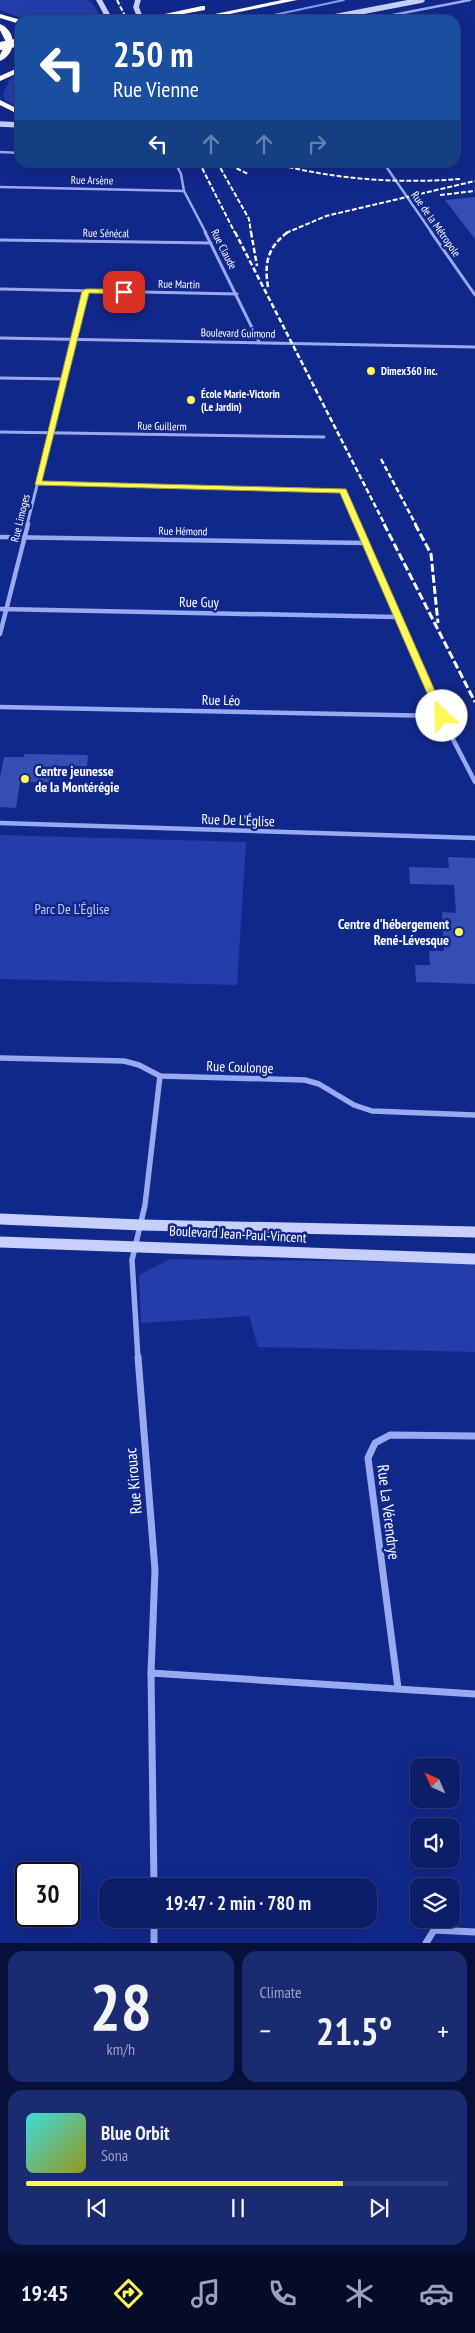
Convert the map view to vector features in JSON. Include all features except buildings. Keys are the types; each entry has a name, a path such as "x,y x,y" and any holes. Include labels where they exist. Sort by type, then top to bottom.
{"highway":[{"path":"238,2 248,0"},
{"path":"216,15 293,0"},
{"path":"166,15 209,7"},
{"path":"0,16 15,20"},
{"path":"0,26 9,35 11,45 0,59"},
{"path":"0,46 15,43"},
{"path":"0,54 15,51"},
{"path":"0,75 15,70"},
{"path":"0,80 15,71"},
{"path":"0,102 15,110"}],"street":[{"path":"99,0 107,15"},
{"path":"138,0 136,7 138,15"},
{"path":"344,15 422,0"},
{"path":"393,15 470,0"},
{"path":"0,119 15,120"},
{"path":"0,124 15,124"},
{"path":"0,152 15,153"},
{"name":"Rue Claude","path":"178,167 181,174 184,191 237,294 258,342"},
{"name":"Rue de la Métropole","path":"386,167 475,295"},
{"name":"Rue Arsène","path":"0,187 184,191"},
{"name":"Rue Sénécal","path":"0,240 211,243"},
{"name":"Rue Martin","path":"0,289 237,294"},
{"name":"Rue Limoges","path":"0,634 86,291"},
{"name":"Boulevard Guimond","path":"0,338 475,347"},
{"path":"0,378 64,379"},
{"name":"Rue Guillerm","path":"0,432 324,437"},
{"path":"38,483 343,490 397,617 442,716 475,782"},
{"name":"Rue Hémond","path":"0,537 365,543"},
{"name":"Rue Guy","path":"0,609 397,617"},
{"name":"Rue Léo","path":"0,707 442,716"},
{"name":"Rue De L'Église","path":"0,824 475,838"},
{"name":"Rue Coulonge","path":"0,1058 124,1061 140,1065 160,1076 305,1080 319,1084 354,1105 372,1111 475,1115"},
{"name":"Rue Kirouac","path":"154,1878 151,1673 155,1570 141,1405 132,1260 141,1225 160,1076"},
{"name":"Boulevard Jean-Paul-Vincent","path":"0,1219 141,1225 475,1232"},
{"name":"Boulevard Jean-Paul-Vincent","path":"0,1242 136,1244 385,1257 475,1259"},
{"name":"Rue La Vérendrye","path":"398,1688 368,1458 375,1443 390,1435 475,1436"},
{"path":"151,1673 475,1694"},
{"path":"154,1928 154,1943"},
{"path":"426,1943 434,1930 475,1932"}],"green space":[{"path":"0,0 87,0 93,4 99,15 15,16 0,10"},
{"path":"15,76 15,105 5,100 3,94 10,79"},
{"name":"Parc De L'Église","path":"0,835 246,842 237,985 0,979"},
{"path":"170,1259 475,1263 475,1352 258,1347 249,1316 141,1323 139,1275"}],"waterway":[{"path":"274,15 344,0"}],"railway":[{"path":"117,0 124,15"},
{"path":"202,167 235,233"},
{"path":"220,167 249,219 251,233"},
{"path":"234,167 248,174"},
{"path":"288,167 316,173 363,179 411,181 460,179"},
{"path":"288,232 326,216 475,181"},
{"path":"440,195 475,191"},
{"path":"235,232 385,525"},
{"path":"251,232 257,266"},
{"path":"268,287 267,263 269,256 276,243 288,232"},
{"path":"381,459 416,525"},
{"path":"384,524 475,702"},
{"path":"415,524 431,554 438,623"}],"place":[{"name":"Dimex360 inc.","path":"371,371"},
{"name":"École Marie-Victorin (Le Jardin)","path":"191,400"},
{"name":"Centre jeunesse de la Montérégie","path":"25,779"},
{"name":"Centre d'hébergement René-Lévesque","path":"459,932"}],"route":[{"path":"124,292 86,291 38,483 343,490 442,716"}]}
